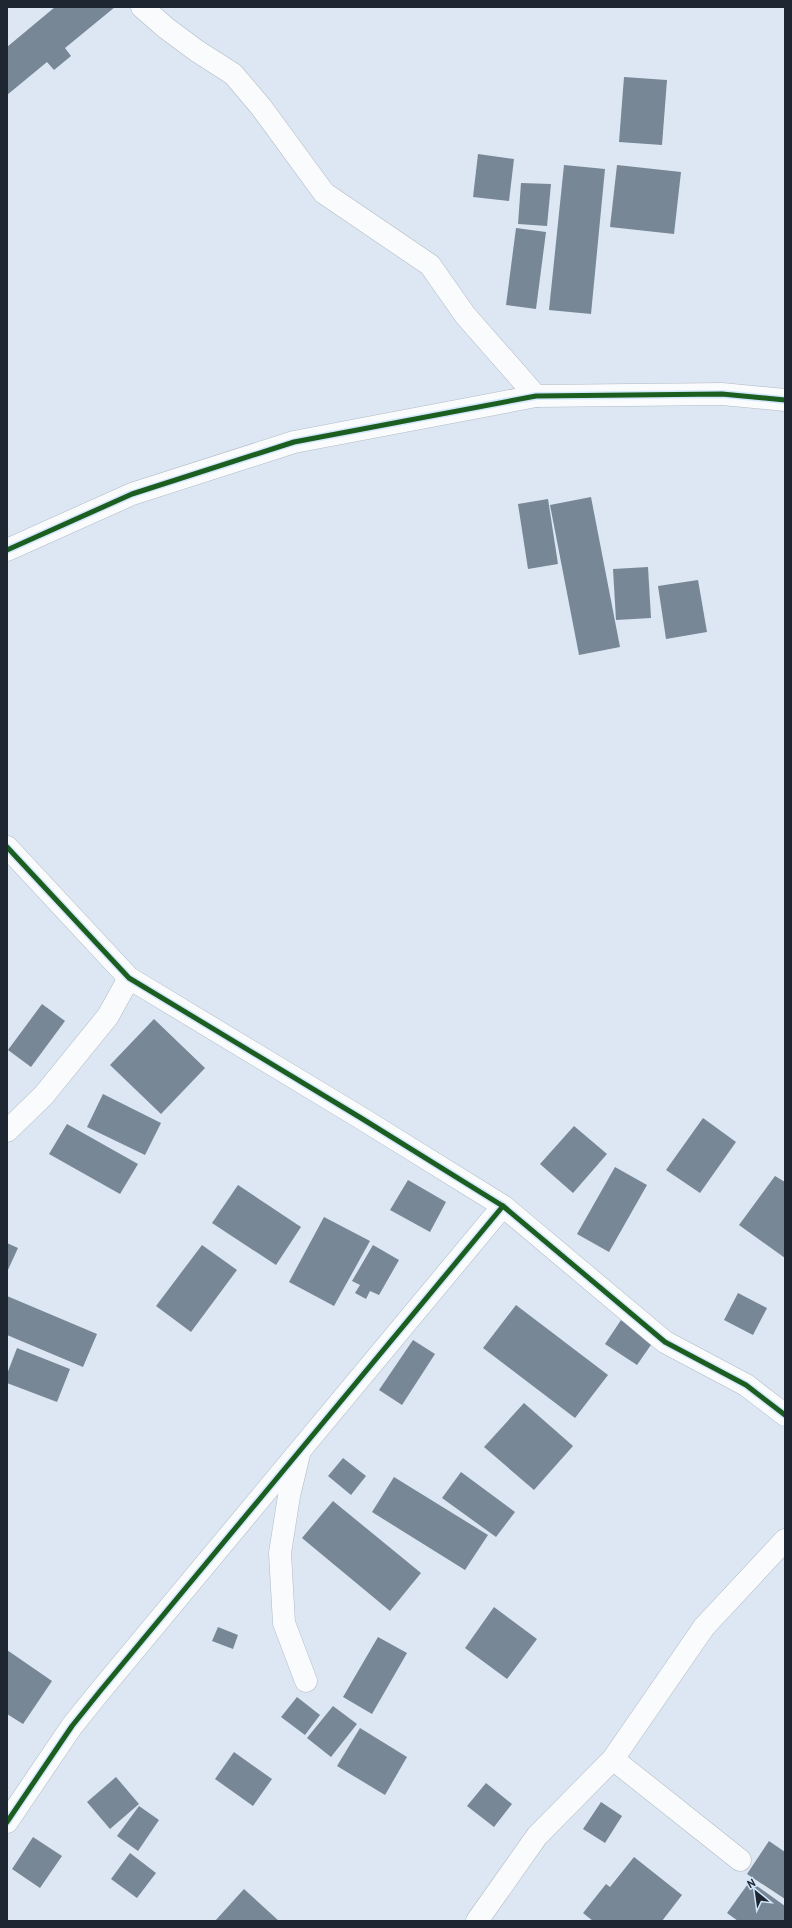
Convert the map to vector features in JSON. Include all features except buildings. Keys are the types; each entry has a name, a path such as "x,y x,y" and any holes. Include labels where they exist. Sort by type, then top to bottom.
{"street":[{"path":"142,7 166,28 197,51 233,74 261,107 324,193 430,265 466,315 536,396"},
{"path":"7,550 132,494 294,442 536,396 722,394 785,400"},
{"path":"7,847 129,978 361,1118 503,1206 665,1342 746,1385 785,1415"},
{"path":"7,1131 44,1095 108,1016 129,978"},
{"path":"7,1822 72,1726 503,1206"},
{"path":"300,1450 289,1496 280,1553 284,1623 306,1681"},
{"path":"477,1921 537,1836 613,1760 704,1627 785,1540"},
{"path":"613,1760 740,1860"}],"cycle path":[{"path":"7,550 132,494 294,442 536,396 722,394 785,400"},
{"path":"7,847 129,978 361,1118 503,1206 665,1342 746,1385 785,1415"},
{"path":"7,1822 72,1726 503,1206"}]}
